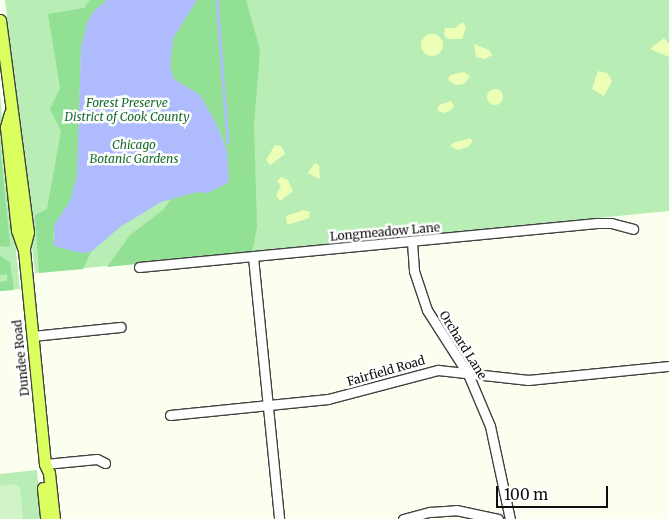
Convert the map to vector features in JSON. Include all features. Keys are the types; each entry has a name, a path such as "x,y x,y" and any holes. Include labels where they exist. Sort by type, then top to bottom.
{"main road":[{"name":"Dundee Road","path":"0,20 10,113 6,127 17,230 24,250 45,464 50,473 54,519"},
{"name":"Dundee Road","path":"45,464 42,472 46,519"}],"street":[{"name":"Longmeadow Lane","path":"139,267 606,223 633,229"},
{"name":"Orchard Lane","path":"412,242 414,271 427,310 468,374 499,456 510,519"},
{"path":"253,257 266,405 279,519"},
{"path":"32,336 121,327"},
{"name":"Fairfield Road","path":"170,415 363,392 424,372 451,370 468,374 528,380 669,366"},
{"path":"45,464 97,459 105,463"},
{"path":"403,519 430,512 456,510 498,519"}],"green space":[{"path":"5,0 669,0 669,211 35,273"},
{"path":"0,96 20,289 0,291"},
{"path":"37,470 41,519 0,519 0,474"}],"shaded area":[{"path":"90,0 107,0 93,12 87,23 81,47 77,175 70,201 54,225 53,241 81,253 91,252 83,269 39,273 35,215 47,209 61,131 50,109 60,88 48,14 84,8"},
{"path":"197,0 246,0 260,50 254,125 257,227 252,253 107,267 130,235 164,209 171,199 197,192 207,193 223,185 228,160 222,136 200,95 174,79 170,67 173,39"},
{"path":"0,147 10,244 9,247 0,246"},
{"path":"0,256 10,262 14,290 0,291 0,282 7,281 7,274 0,275"},
{"path":"15,484 20,488 23,519 0,519 0,486"}],"sand":[{"path":"463,22 466,27 462,39 448,39 444,35 445,28 455,28"},
{"path":"432,34 442,41 443,45 436,55 432,56 422,49 421,45 428,35"},
{"path":"664,38 669,44 669,57 650,49"},
{"path":"474,44 489,50 492,55 485,59 476,57"},
{"path":"598,71 607,73 612,81 604,96 592,89"},
{"path":"464,72 470,76 464,84 456,85 448,80 450,75"},
{"path":"495,89 503,97 495,105 487,97"},
{"path":"451,101 454,106 450,111 443,113 437,110 439,105"},
{"path":"470,138 473,141 468,147 458,150 450,146 453,143"},
{"path":"275,145 281,146 285,154 270,165 266,160"},
{"path":"315,163 319,165 320,179 308,173"},
{"path":"281,177 288,180 293,191 280,201 276,195 281,186 277,181"},
{"path":"304,210 310,212 309,218 287,225 286,216"}],"water":[{"path":"107,0 197,0 173,39 170,67 174,79 200,95 215,121 227,150 229,179 228,183 207,193 197,192 161,202 120,227 91,252 81,253 54,246 54,225 70,201 77,175 81,47 87,23 93,12"}],"waterway":[{"path":"217,0 228,142"}],"park label":[{"name":"Forest Preserve District of Cook County","path":"127,110"},
{"name":"Chicago Botanic Gardens","path":"134,152"}]}
